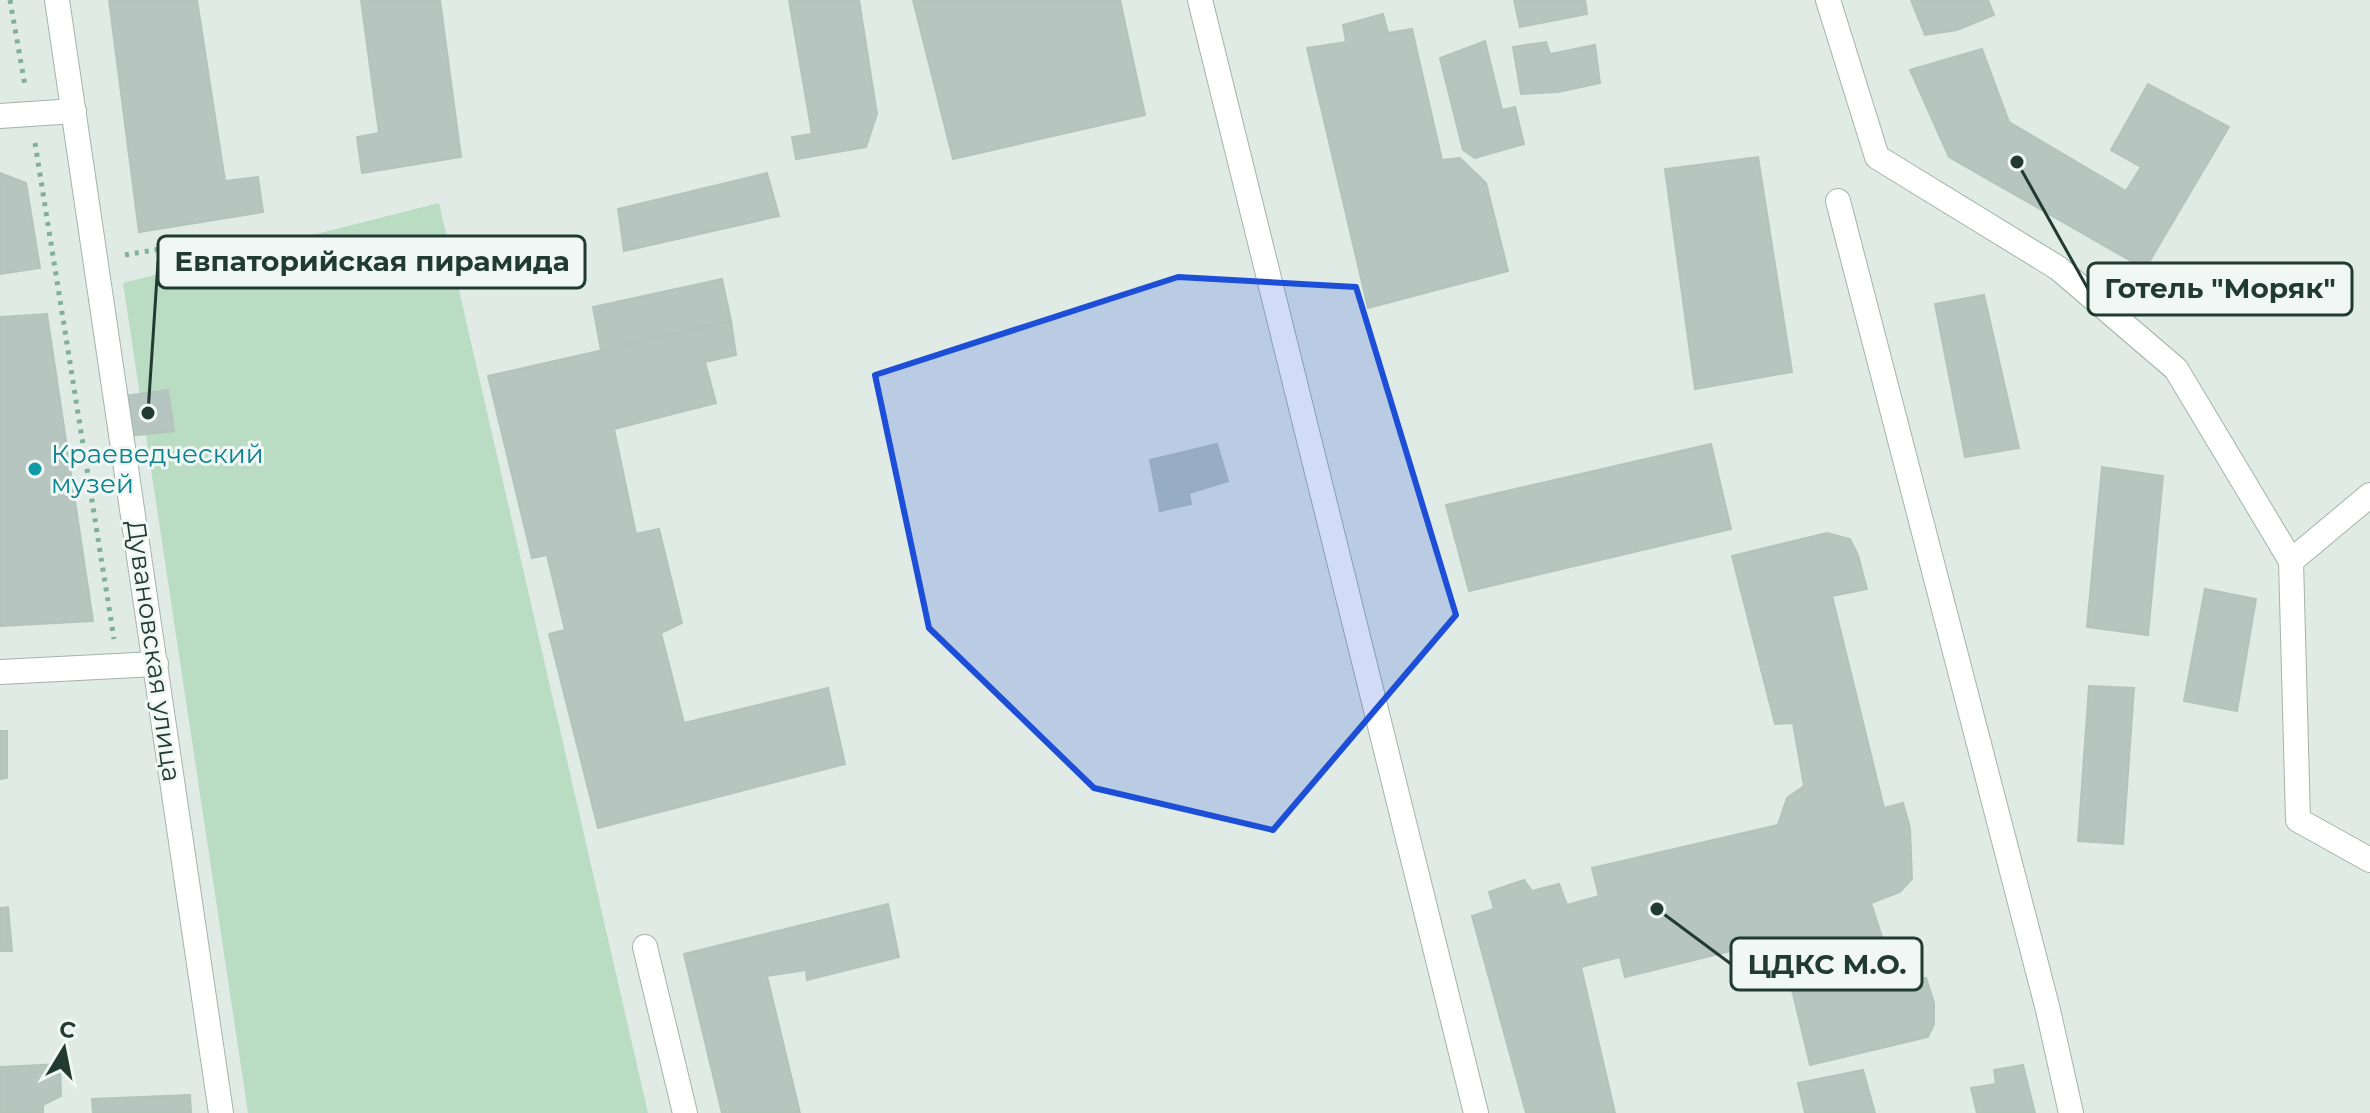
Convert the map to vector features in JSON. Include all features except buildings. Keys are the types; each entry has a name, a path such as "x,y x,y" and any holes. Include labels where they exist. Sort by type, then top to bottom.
{"street":[{"name":"Дувановская улица","path":"57,0 221,1113"},
{"path":"1200,0 1476,1113"},
{"path":"1828,0 1877,157 2058,268 2176,369 2291,561 2298,820 2370,860"},
{"path":"0,116 74,111"},
{"path":"1838,201 2044,995 2071,1113"},
{"path":"2291,561 2370,495"},
{"path":"0,672 156,664"},
{"path":"645,947 685,1113"}],"path":[{"path":"10,0 118,666"},
{"path":"96,258 153,253 225,238"}],"highlighted area":[{"path":"1178,277 1356,287 1456,615 1273,830 1094,788 929,628 875,375"}],"green space":[{"path":"439,203 648,1113 248,1113 123,283"}],"place":[{"name":"Готель \"Моряк\"","path":"2017,162"},
{"name":"Евпаторийская пирамида","path":"148,413"},
{"name":"Краеведческий музей","path":"35,469"},
{"name":"ЦДКС М.О.","path":"1657,909"}]}
